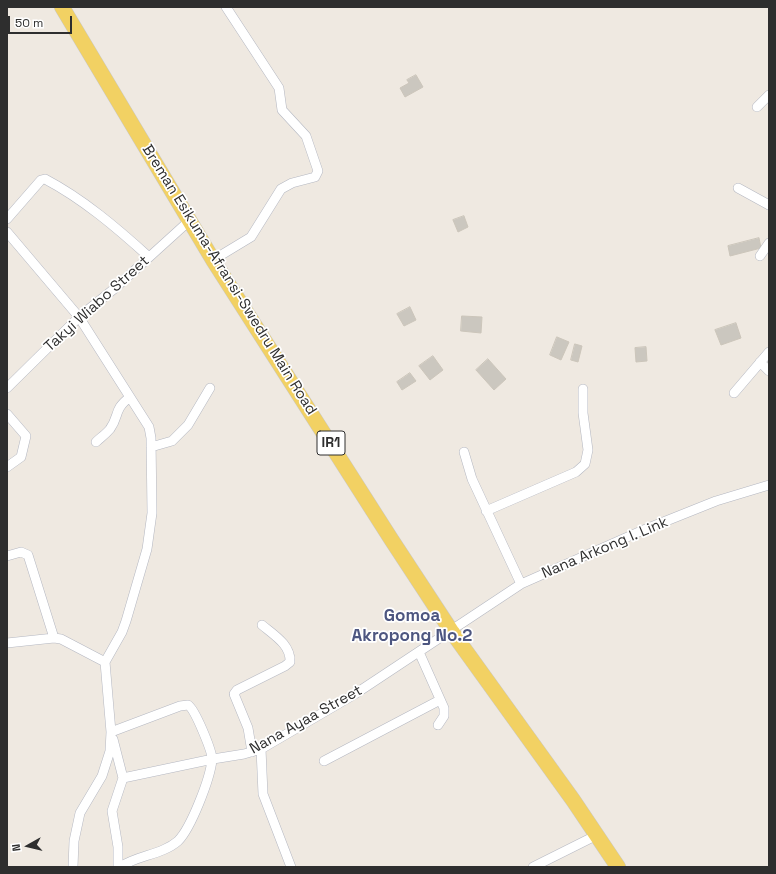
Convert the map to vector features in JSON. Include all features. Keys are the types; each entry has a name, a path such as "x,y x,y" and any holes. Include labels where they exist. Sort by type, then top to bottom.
{"main road":[{"name":"Breman Esikuma-Afransi-Swedru Main Road","path":"62,7 213,260 452,632 598,835 618,867"}],"street":[{"path":"213,260 251,238 282,189 292,183 315,177 318,171 306,136 282,110 279,88 226,7"},
{"path":"757,107 769,95"},
{"path":"7,219 40,180 45,179 90,208 124,234 149,257"},
{"path":"738,188 769,205"},
{"name":"Takyi Wiabo Street","path":"7,388 79,317 189,221"},
{"path":"7,232 79,317 149,427 151,447 152,513 147,549 126,621 105,662 111,732 123,778 112,812 118,847 119,867 130,861 164,849 180,838 196,811 213,759 195,712 188,705 180,706 111,732"},
{"path":"760,256 769,243"},
{"path":"734,393 769,352"},
{"path":"760,362 769,371"},
{"path":"151,447 172,440 178,435 188,425 210,388"},
{"path":"486,511 569,475 585,464 588,450 583,413 584,389"},
{"path":"96,442 109,430 117,411 130,397"},
{"path":"7,414 26,436 21,457 7,467"},
{"path":"464,452 472,479 521,584"},
{"name":"Nana Arkong I. Link","path":"452,632 521,584 641,531 716,502 769,485"},
{"path":"7,556 21,552 28,555 54,638"},
{"path":"262,625 285,645 290,656 290,662 285,666 237,690 234,694 257,750 263,794 291,867"},
{"name":"Nana Ayaa Street","path":"123,778 257,750 356,694 452,632"},
{"path":"7,643 54,638 66,641 105,662"},
{"path":"419,652 444,708 444,716 438,725"},
{"path":"324,761 440,700"},
{"path":"73,867 74,841 80,814 102,776 108,762 111,732"},
{"path":"533,867 598,835"}],"building":[{"path":"416,75 423,87 405,97 400,88 409,83 407,80"},
{"path":"464,216 468,227 458,232 453,220"},
{"path":"759,238 761,248 730,256 728,246"},
{"path":"410,307 416,320 404,326 397,314"},
{"path":"462,316 482,317 481,333 461,331"},
{"path":"736,323 741,338 721,345 715,330"},
{"path":"557,337 569,342 561,360 550,355"},
{"path":"575,344 582,346 578,362 571,360"},
{"path":"646,347 647,361 636,362 635,348"},
{"path":"433,356 443,370 430,380 419,366"},
{"path":"488,359 506,379 494,390 476,370"},
{"path":"410,373 416,381 402,390 397,382"}],"district":[{"name":"Gomoa Akropong No.2","path":"412,626"}]}
